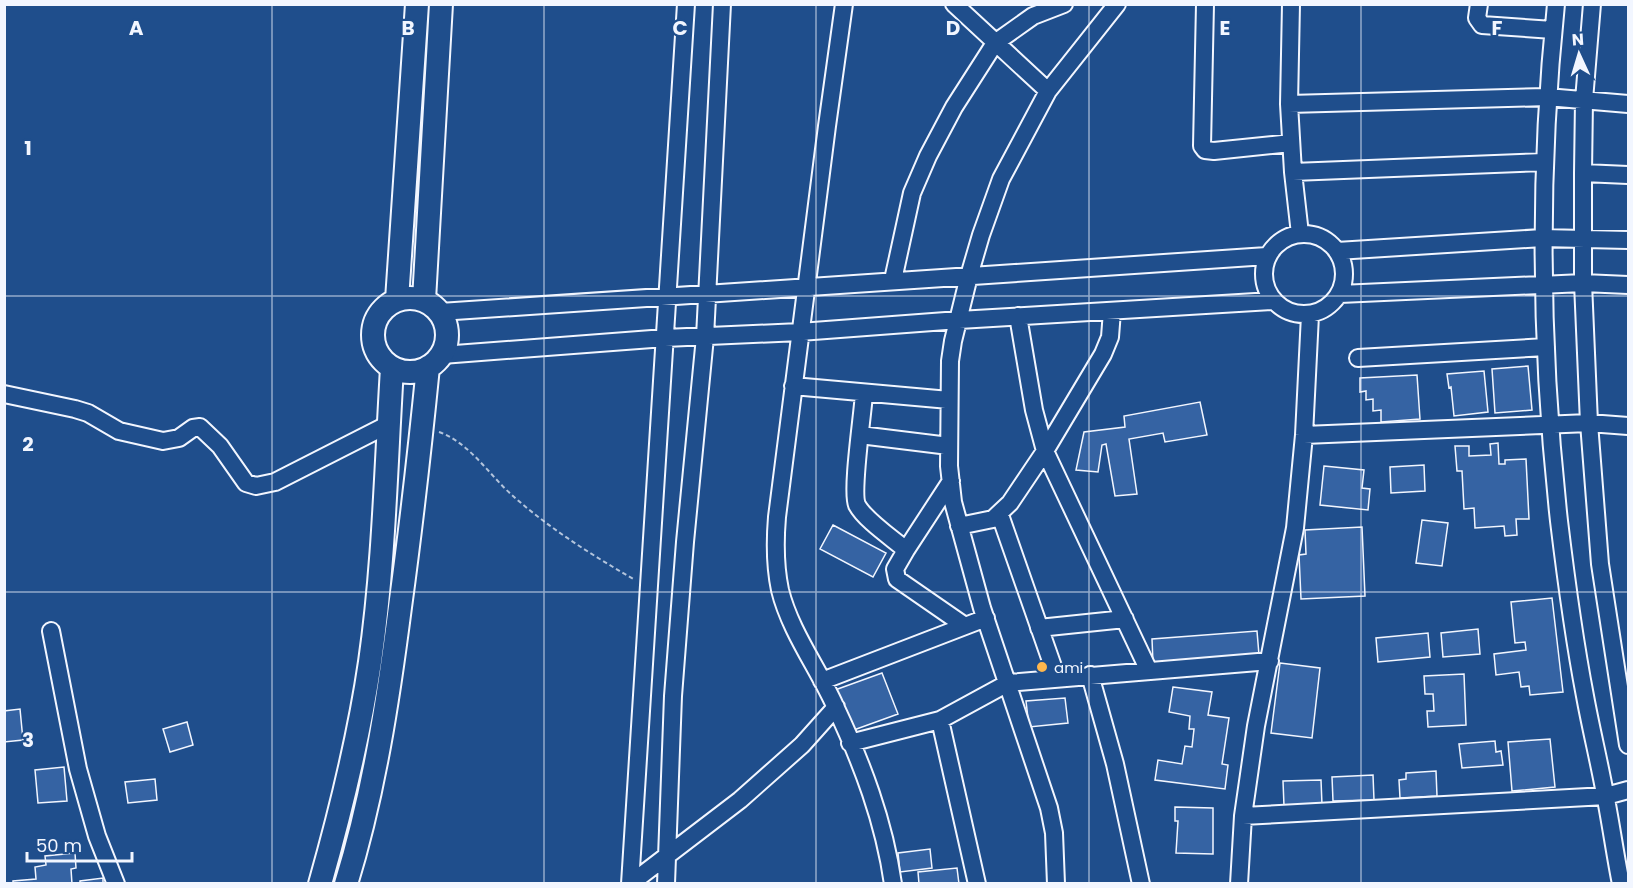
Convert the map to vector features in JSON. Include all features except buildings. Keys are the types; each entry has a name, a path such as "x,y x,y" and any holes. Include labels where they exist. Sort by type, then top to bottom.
{"highway":[{"path":"397,300 417,4"},
{"path":"432,306 441,4"},
{"path":"346,884 370,789 387,707 423,427 435,361 446,345 448,334 446,322 432,306 415,297 397,300 380,312 372,332 377,352 392,368 404,372 416,372 435,361"},
{"path":"320,884 357,742 370,661 386,488 392,368"}],"street":[{"path":"630,884 686,4"},
{"path":"666,884 673,696 705,337 722,4"},
{"path":"844,4 777,517 777,567 785,606 836,707 874,798 885,833 893,884"},
{"path":"954,4 1048,91"},
{"path":"893,280 912,193 928,156 954,107 995,43 1033,16 1064,4"},
{"path":"1056,884 1054,833 1048,808 986,618 959,526 951,481 949,446 951,361 969,276 1001,179 1048,91 1117,4"},
{"path":"1205,4 1202,146 1205,150 1214,151 1291,143"},
{"path":"1291,4 1289,104 1300,234"},
{"path":"1479,4 1477,18 1482,26 1553,30"},
{"path":"1556,4 1547,98 1542,238 1550,425 1559,523 1584,696 1606,795 1620,884"},
{"path":"1592,4 1584,100 1582,173 1583,283 1589,423 1600,564 1629,745"},
{"path":"1289,104 1547,98 1629,104"},
{"path":"1293,172 1544,162"},
{"path":"1582,173 1629,175"},
{"path":"1300,234 1321,237 1337,251 1345,272 1340,294 1327,307 1310,315 1289,313 1272,301 1263,279 1267,256 1275,245 1300,234"},
{"path":"1337,251 1542,238 1629,240"},
{"path":"432,306 666,296 1267,256"},
{"path":"1340,294 1543,284 1629,285"},
{"path":"435,361 665,338 800,332 1272,301"},
{"path":"959,526 993,519 1010,504 1045,452 1108,344 1112,329 1112,311"},
{"path":"1231,884 1239,883 1243,816 1256,726 1295,528 1304,435 1310,315"},
{"path":"1018,316 1034,410 1045,452 1149,671"},
{"path":"1358,358 1546,347"},
{"path":"793,386 949,400"},
{"path":"864,393 855,489 858,507 906,549"},
{"path":"4,394 75,409 88,413 119,431 163,441 182,437 193,428 200,427 220,447 246,483 256,486 275,482 389,424"},
{"path":"1304,435 1589,423 1629,426"},
{"path":"860,435 949,446"},
{"path":"951,481 895,569 897,579 965,626"},
{"path":"1000,515 1057,678"},
{"path":"822,681 986,618"},
{"path":"1039,628 1125,619"},
{"path":"51,631 72,744 83,789 97,836 116,884"},
{"path":"850,743 940,720 1008,682 1270,661"},
{"path":"1090,675 1115,764 1141,884"},
{"path":"630,884 741,800 782,764 836,707"},
{"path":"940,720 977,884"},
{"path":"1243,816 1606,795 1629,790"}],"path":[{"path":"423,427 455,440 537,516 575,544 649,588"}],"place":[{"name":"ami","path":"1042,667"}]}
